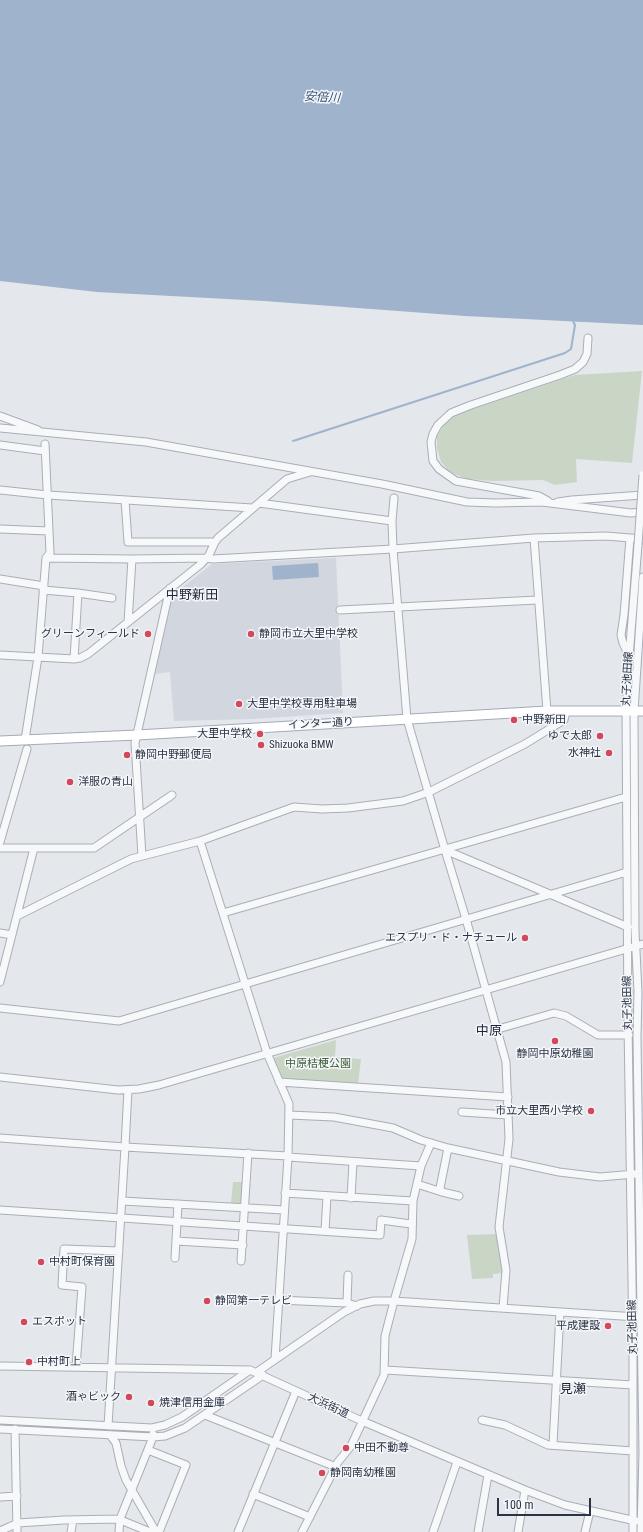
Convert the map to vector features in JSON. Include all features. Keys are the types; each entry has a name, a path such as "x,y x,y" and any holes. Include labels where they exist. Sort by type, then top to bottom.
{"main road":[{"name":"インター通り","path":"0,741 137,735 547,711 634,711"}],"street":[{"path":"588,338 587,354 583,362 575,369 560,376 451,413 438,425 433,434 431,442 433,460 438,469 456,481 539,496 552,503 572,500 643,495"},
{"path":"0,416 43,433"},
{"path":"0,428 146,442 467,502 552,503 631,513 643,512"},
{"path":"0,445 45,447 50,553 46,558 38,657 25,740"},
{"path":"0,655 74,659 88,654 201,564 209,555 215,542 252,508 287,479 313,472"},
{"name":"丸子池田線","path":"641,1532 633,1451 633,1316 640,1036 638,992 639,945 635,869 634,711 629,656 643,475"},
{"path":"0,490 48,495 252,508"},
{"path":"394,498 392,521 393,549 407,719 498,1029 506,1062 509,1139 499,1227 506,1270 503,1308"},
{"path":"124,500 128,542 215,542"},
{"path":"259,503 392,521"},
{"path":"0,529 49,531"},
{"path":"46,558 213,559 393,549 534,538 606,536 643,539"},
{"path":"534,538 537,600 547,711"},
{"path":"629,656 622,643 621,635 630,538"},
{"path":"128,622 132,559"},
{"name":"丸子池田線","path":"633,1532 639,1521 643,1452 642,1263 641,1226 628,1035 626,797 639,650 643,577"},
{"path":"0,579 43,588 112,598"},
{"path":"142,856 135,743 170,588"},
{"path":"74,659 78,592"},
{"path":"340,610 537,600"},
{"path":"17,916 131,859 200,841 294,807 322,809 348,808 403,801 429,792 524,744 564,720 566,711"},
{"path":"0,842 27,750"},
{"path":"635,793 643,791"},
{"path":"0,848 94,848 172,795"},
{"path":"224,913 626,797"},
{"path":"200,841 267,1053 289,1104 288,1157 275,1359"},
{"path":"0,982 34,848"},
{"path":"445,850 628,927"},
{"path":"635,869 643,867"},
{"path":"0,1008 119,1021 627,872"},
{"path":"0,933 12,935"},
{"path":"0,1076 79,1086 128,1090 159,1085 639,945"},
{"path":"498,1029 554,1012 566,1016 598,1035 628,1035"},
{"path":"279,1082 508,1097"},
{"path":"108,1426 128,1090"},
{"path":"462,1112 508,1115"},
{"path":"289,1114 334,1117 393,1128 448,1148 507,1162 559,1172 600,1177 637,1174"},
{"path":"0,1138 125,1147 248,1153 421,1166"},
{"path":"302,1532 336,1467 351,1446 384,1376 385,1336 412,1240 411,1224 413,1202 421,1166 431,1143"},
{"path":"442,1192 440,1188 448,1148"},
{"path":"241,1261 248,1153"},
{"path":"351,1198 354,1162"},
{"path":"417,1184 459,1196"},
{"path":"285,1193 413,1202"},
{"path":"325,1232 327,1196"},
{"path":"122,1201 284,1210"},
{"path":"175,1258 178,1204"},
{"path":"0,1210 380,1235 381,1220 411,1224"},
{"path":"176,1241 242,1245"},
{"path":"76,1367 82,1287 62,1285 64,1249 119,1251"},
{"path":"347,1303 348,1275"},
{"path":"278,1300 347,1303 357,1306"},
{"path":"0,1429 153,1437 176,1432 205,1415 275,1359 344,1312 374,1301 642,1317"},
{"path":"553,1445 560,1312"},
{"name":"大浜街道","path":"0,1366 112,1367 257,1373 362,1421 525,1490 565,1505 639,1521"},
{"path":"384,1370 633,1386"},
{"path":"0,1420 152,1428 165,1425 182,1417 257,1373"},
{"path":"238,1532 296,1391"},
{"path":"205,1415 336,1467"},
{"path":"482,1420 505,1425 548,1445 633,1451"},
{"path":"119,1532 120,1520 153,1437 152,1428"},
{"path":"15,1430 17,1532"},
{"path":"110,1435 116,1443 121,1466 132,1490 156,1532"},
{"path":"148,1450 186,1465 159,1532"},
{"path":"433,1532 457,1462"},
{"path":"478,1532 488,1475"},
{"path":"518,1532 525,1490"},
{"path":"253,1494 310,1517"},
{"path":"0,1497 17,1496"},
{"path":"585,1532 590,1511"},
{"path":"71,1532 73,1520"},
{"path":"0,1531 18,1523 73,1520 120,1520 150,1532"}],"shaded area":[{"name":"静岡市立大里中学校","path":"336,558 343,713 252,719 174,721 170,672 155,674 172,597 212,564"}],"green space":[{"path":"642,371 632,463 576,459 577,482 555,485 543,480 493,481 467,479 450,472 441,462 437,448 437,436 444,425 453,417 461,413 575,375"},
{"name":"中原桔梗公園","path":"336,1040 335,1057 361,1059 358,1084 282,1079 273,1058"},
{"path":"233,1182 243,1182 241,1205 231,1204"},
{"path":"498,1234 502,1273 493,1274 493,1278 472,1279 467,1235"}],"water":[{"name":"安倍川","path":"0,0 643,0 643,325 465,316 264,301 97,292 0,281"},
{"path":"318,563 319,577 273,580 272,566"}],"waterway":[{"path":"293,441 565,353 571,349 575,325 573,321"}],"place":[{"name":"グリーンフィールド","path":"148,634"},
{"name":"静岡市立大里中学校","path":"251,634"},
{"name":"大里中学校専用駐車場","path":"239,704"},
{"name":"中野新田","path":"514,720"},
{"name":"大里中学校","path":"260,734"},
{"name":"ゆで太郎","path":"600,736"},
{"name":"Shizuoka BMW","path":"261,745"},
{"name":"水神社","path":"609,753"},
{"name":"静岡中野郵便局","path":"127,755"},
{"name":"洋服の青山","path":"70,782"},
{"name":"エスプリ・ド・ナチュール","path":"525,938"},
{"name":"静岡中原幼稚園","path":"555,1041"},
{"name":"市立大里西小学校","path":"591,1111"},
{"name":"中村町保育園","path":"41,1262"},
{"name":"静岡第一テレビ","path":"207,1301"},
{"name":"エスポット","path":"24,1322"},
{"name":"平成建設","path":"608,1326"},
{"name":"中村町上","path":"29,1362"},
{"name":"酒ゃビック","path":"129,1397"},
{"name":"焼津信用金庫","path":"151,1403"},
{"name":"中田不動尊","path":"346,1448"},
{"name":"静岡南幼稚園","path":"322,1473"}],"district":[{"name":"中野新田","path":"192,596"},
{"name":"中原","path":"489,1032"},
{"name":"見瀬","path":"573,1390"}]}
